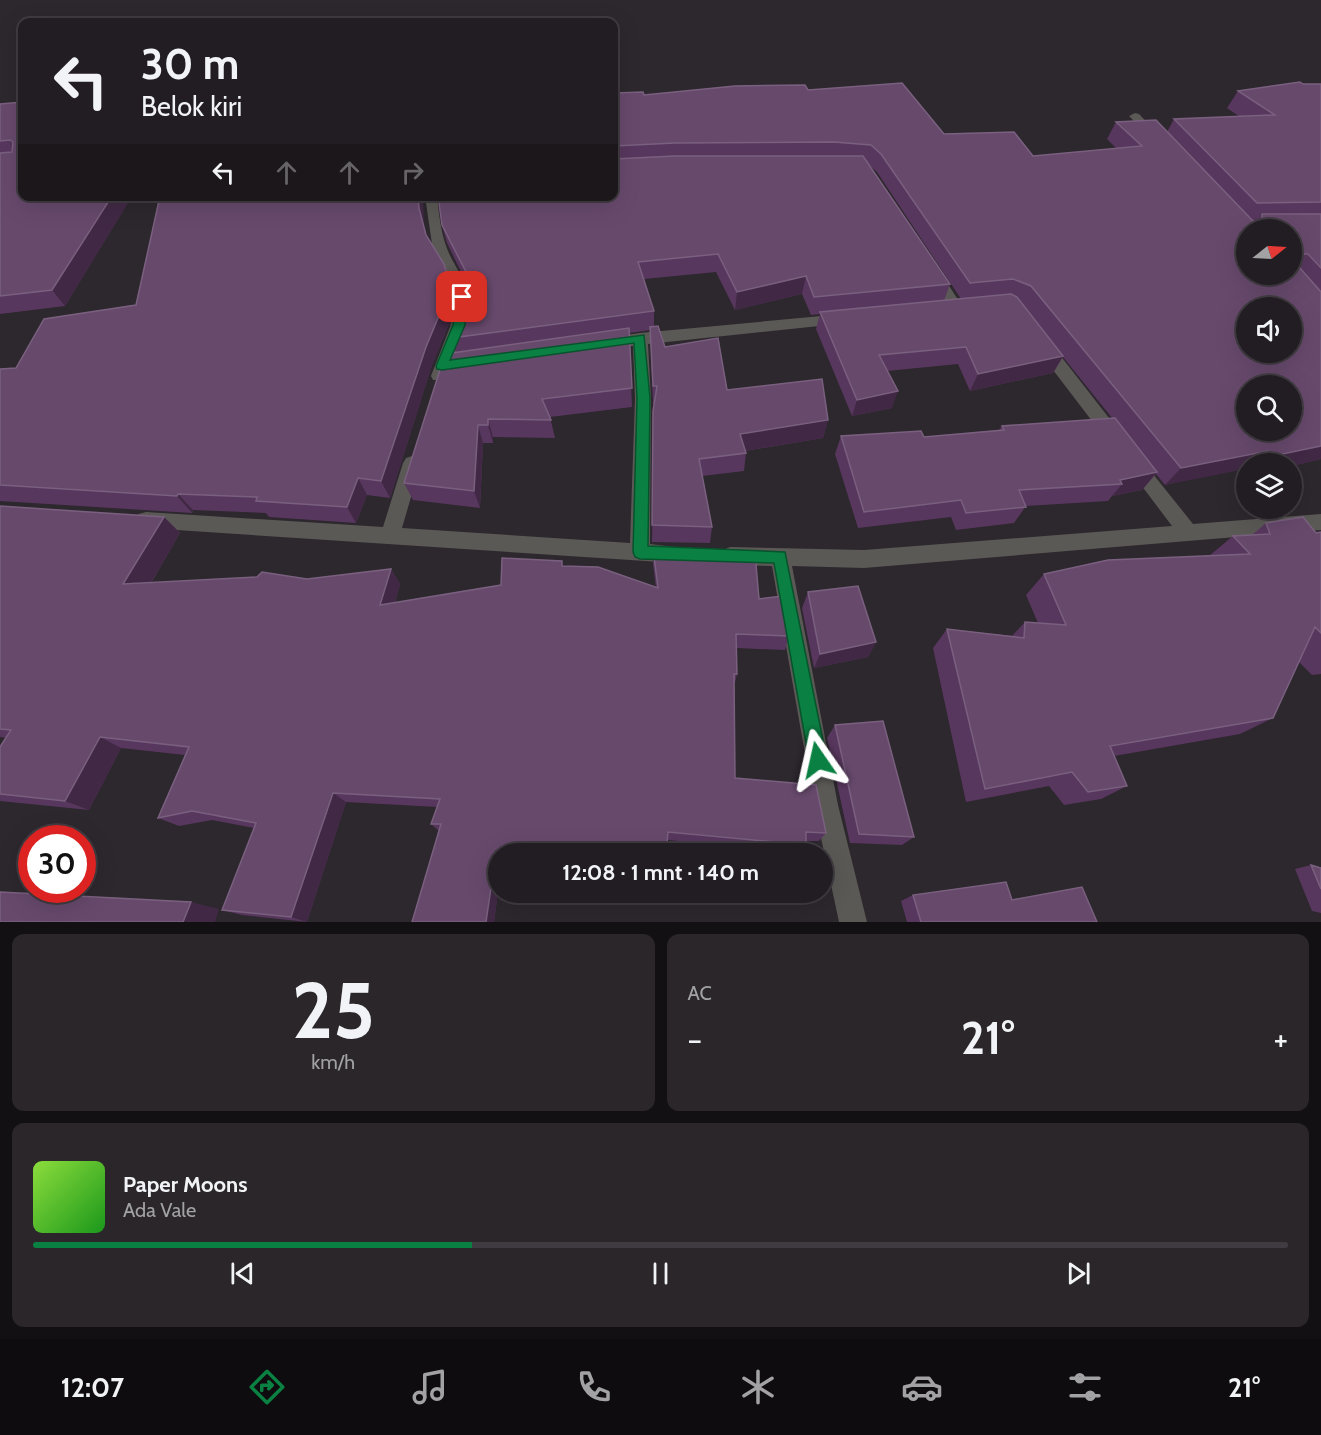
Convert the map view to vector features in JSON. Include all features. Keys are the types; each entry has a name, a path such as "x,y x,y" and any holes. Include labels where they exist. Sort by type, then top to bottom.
{"street":[{"path":"1136,116 1166,148"},
{"path":"431,201 433,225 441,252 458,281 462,297 459,325 435,388"},
{"path":"926,260 957,309"},
{"path":"934,311 976,307"},
{"path":"593,345 640,338 863,318"},
{"path":"1029,328 1189,534"},
{"path":"640,338 643,398 640,552"},
{"path":"442,366 465,363"},
{"path":"390,536 418,445"},
{"path":"130,519 701,556 864,559 1321,522"},
{"path":"780,557 826,806 854,922"}],"building":[{"path":"1300,82 1321,84 1321,202 1257,203 1174,119 1275,115 1238,91"},
{"path":"902,83 944,134 1014,132 1033,156 1142,146 1116,122 1156,120 1251,219 1236,219 1236,285 1302,285 1302,270 1321,292 1321,446 1287,453 1268,451 1236,453 1236,457 1181,468 1031,286 1013,279 970,283 881,154 871,145 834,142 618,146 618,93 643,92 644,95 735,86 805,85 808,90"},
{"path":"18,102 18,201 109,201 52,290 0,296 0,153 12,152 13,142 0,141 0,104"},
{"path":"675,156 863,156 950,284 814,297 806,276 737,292 718,254 638,262 654,311 451,338 464,303 466,272 442,225 439,201 618,201 618,159"},
{"path":"159,201 418,201 426,235 444,264 448,278 443,306 426,347 381,481 358,478 347,507 256,501 257,497 178,494 177,496 0,485 0,369 16,368 44,319 136,305"},
{"path":"1262,214 1321,214 1321,268 1308,254 1302,254 1302,219 1262,219"},
{"path":"1011,294 1017,297 1063,356 978,374 966,347 879,355 898,391 857,400 820,312"},
{"path":"658,326 665,347 718,338 727,390 822,379 828,420 740,434 746,453 699,459 712,527 652,525 653,411 657,386 653,386 650,327"},
{"path":"629,328 632,388 542,399 551,420 488,419 488,425 478,425 474,491 404,483 445,354"},
{"path":"1115,418 1157,472 1120,480 1122,484 1019,490 1026,507 966,513 961,500 864,512 841,436 921,431 924,437 1004,430 1002,426"},
{"path":"0,506 164,517 123,584 257,577 262,572 307,579 391,569 380,605 501,585 502,558 562,561 562,566 598,567 658,588 653,548 716,550 716,554 755,553 759,599 782,596 789,636 736,634 735,778 816,785 826,833 806,832 806,843 668,832 667,843 488,843 489,903 486,922 412,922 441,824 431,824 440,799 333,793 291,917 222,910 256,823 192,811 158,818 189,747 100,737 65,801 0,794 0,747 11,730 0,729"},
{"path":"1302,517 1316,533 1321,532 1321,633 1315,627 1273,718 1110,746 1127,786 1088,792 1072,772 985,789 947,629 1024,638 1025,622 1066,625 1044,574 1108,560 1250,554 1233,536 1270,534 1266,523 1302,519"},
{"path":"858,586 876,642 820,654 808,592"},
{"path":"883,721 914,837 859,834 835,725"},
{"path":"1311,865 1321,868 1321,889"},
{"path":"1006,882 1012,900 1082,887 1097,922 921,922 913,895"},
{"path":"0,892 18,893 18,903 96,903 96,897 191,902 183,922 0,922"}],"route":[{"path":"462,297 459,325 442,366 640,338 643,398 640,552 780,557 818,760"}]}
